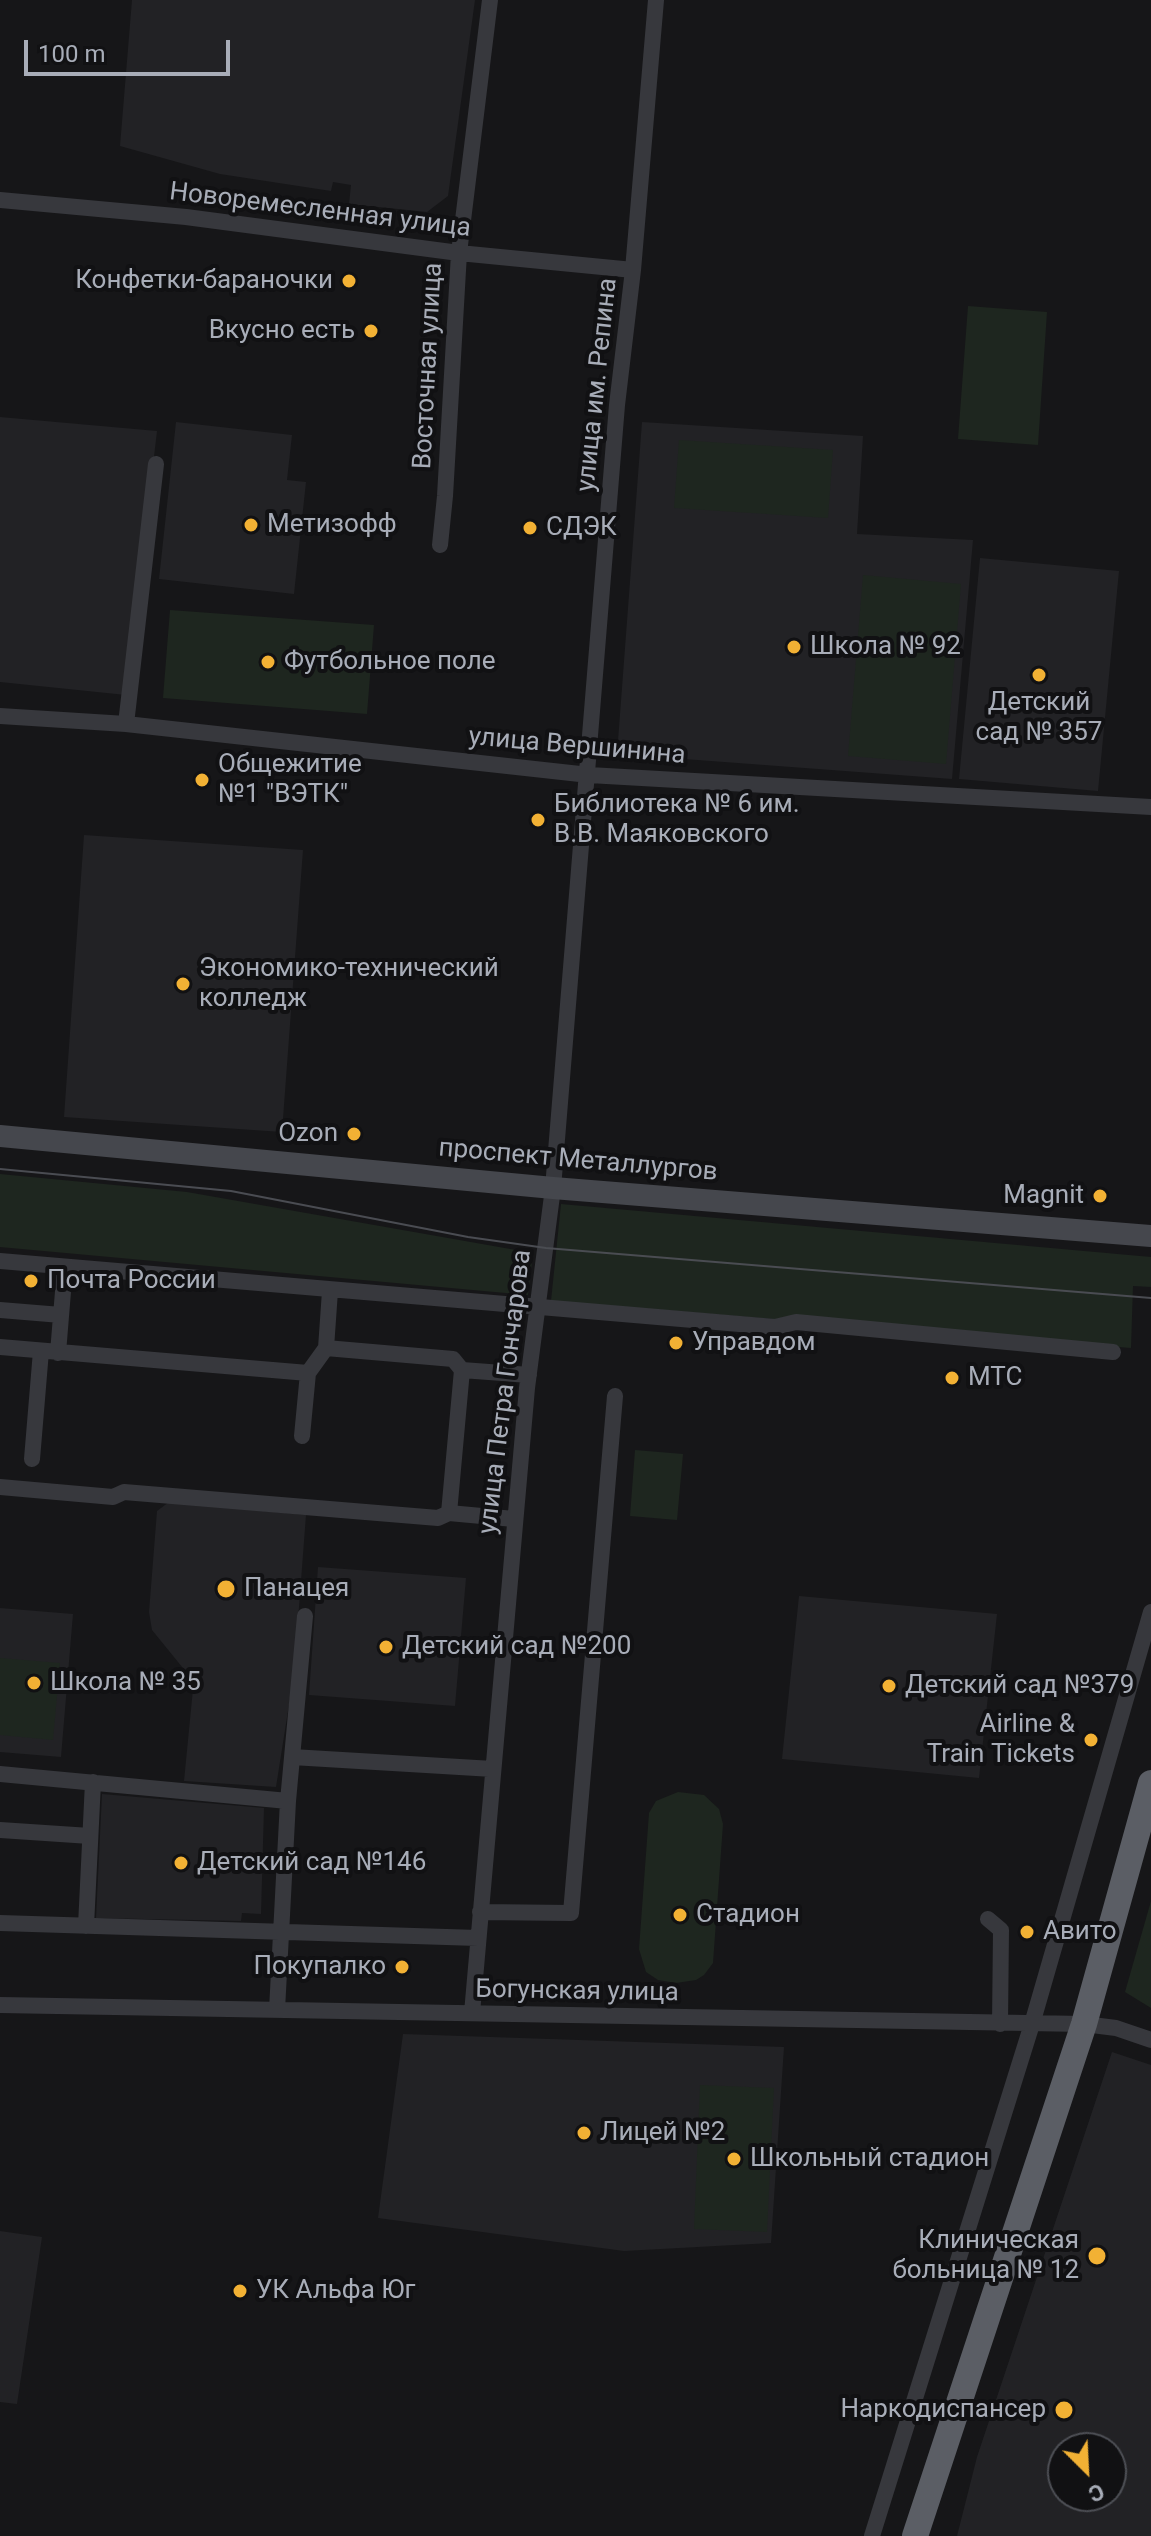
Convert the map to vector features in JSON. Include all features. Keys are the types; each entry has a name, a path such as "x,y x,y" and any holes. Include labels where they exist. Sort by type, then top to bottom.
{"highway":[{"path":"932,2536 1090,2024 1151,1783"},
{"path":"915,2536 1151,1848"}],"main road":[{"name":"проспект Металлургов","path":"0,1136 553,1188 1151,1236"}],"street":[{"name":"Восточная улица","path":"440,545 459,253 490,0"},
{"name":"улица им. Репина","path":"589,775 617,405 633,270 656,0"},
{"name":"Новоремесленная улица","path":"0,200 186,217 459,253 633,270"},
{"path":"126,724 156,464"},
{"name":"улица Вершинина","path":"0,716 126,724 589,775 1151,807"},
{"name":"улица Петра Гончарова","path":"472,2013 514,1519 553,1188 589,775"},
{"path":"0,1261 538,1309 775,1327 796,1322 1113,1352"},
{"path":"58,1353 65,1267"},
{"path":"302,1436 308,1373 326,1348 330,1291"},
{"path":"0,1310 61,1315"},
{"path":"0,1347 308,1373"},
{"path":"326,1348 453,1359 462,1370 449,1513"},
{"path":"32,1459 41,1351"},
{"path":"462,1370 529,1375"},
{"path":"480,1912 571,1913 615,1396"},
{"path":"0,1487 113,1497 124,1492 153,1494 438,1518 449,1513 514,1519"},
{"path":"872,2536 1032,2024 1151,1612"},
{"path":"277,2010 288,1801 305,1616"},
{"path":"292,1757 493,1769"},
{"path":"0,1774 288,1801"},
{"path":"86,1926 93,1782"},
{"path":"0,1830 90,1836"},
{"path":"988,1919 1001,1930 1000,2024"},
{"path":"0,1923 478,1938"},
{"name":"Богунская улица","path":"0,2005 1090,2024 1151,2040"}],"shaded area":[{"path":"132,0 475,0 448,196 427,212 349,204 351,185 333,182 331,191 220,174 120,146"},
{"path":"968,306 1047,312 1038,445 958,439"},
{"path":"0,417 157,431 126,695 0,682"},
{"path":"176,422 292,435 287,480 306,482 294,594 159,579"},
{"name":"Школа № 92","path":"642,422 863,436 857,534 973,540 952,779 617,754"},
{"path":"679,440 833,450 828,518 674,508"},
{"name":"Детский сад № 357","path":"980,558 1119,571 1098,791 959,779"},
{"path":"863,575 961,584 946,764 848,756"},
{"name":"Футбольное поле","path":"170,610 374,625 367,714 163,698"},
{"name":"Экономико-технический колледж","path":"84,835 303,850 282,1132 64,1117"},
{"path":"0,1174 187,1192 533,1253 528,1295 0,1247"},
{"path":"561,1204 1151,1257 1151,1287 1133,1286 1131,1348 551,1301"},
{"path":"635,1450 683,1454 677,1520 630,1516"},
{"path":"169,1502 306,1515 294,1673 276,1787 184,1781 193,1689 191,1678 152,1630 149,1612 157,1511"},
{"name":"Детский сад №200","path":"318,1567 466,1578 455,1706 309,1695"},
{"name":"Детский сад №379","path":"799,1596 997,1614 979,1778 782,1759"},
{"name":"Школа № 35","path":"0,1608 73,1614 61,1757 0,1752"},
{"path":"0,1658 60,1663 53,1740 0,1735"},
{"name":"Стадион","path":"678,1792 704,1795 719,1809 723,1824 713,1963 696,1980 676,1983 658,1980 646,1972 639,1949 649,1813 656,1801"},
{"name":"Детский сад №146","path":"102,1794 264,1808 261,1914 242,1913 241,1921 96,1918"},
{"path":"1151,1901 1151,2008 1125,1992"},
{"name":"Лицей №2","path":"403,2034 784,2047 771,2243 624,2251 378,2218"},
{"name":"Клиническая больница № 12","path":"1112,2052 1151,2065 1151,2536 957,2536 977,2457"},
{"name":"Школьный стадион","path":"700,2085 774,2088 767,2232 694,2229"},
{"path":"0,2231 42,2237 17,2404 0,2402"}],"tram line":[{"path":"0,1169 231,1191 468,1237 546,1248 1151,1298"}],"place":[{"name":"Конфетки-бараночки","path":"349,281"},
{"name":"Вкусно есть","path":"371,331"},
{"name":"Метизофф","path":"251,525"},
{"name":"СДЭК","path":"530,528"},
{"name":"Школа № 92","path":"794,647"},
{"name":"Футбольное поле","path":"268,662"},
{"name":"Детский сад № 357","path":"1039,675"},
{"name":"Общежитие №1 \"ВЭТК\"","path":"202,780"},
{"name":"Библиотека № 6 им. В.В. Маяковского","path":"538,820"},
{"name":"Экономико-технический колледж","path":"183,984"},
{"name":"Ozon","path":"354,1134"},
{"name":"Magnit","path":"1100,1196"},
{"name":"Почта России","path":"31,1281"},
{"name":"Управдом","path":"676,1343"},
{"name":"МТС","path":"952,1378"},
{"name":"Панацея","path":"226,1589"},
{"name":"Детский сад №200","path":"386,1647"},
{"name":"Школа № 35","path":"34,1683"},
{"name":"Детский сад №379","path":"889,1686"},
{"name":"Airline & Train Tickets","path":"1091,1740"},
{"name":"Детский сад №146","path":"181,1863"},
{"name":"Стадион","path":"680,1915"},
{"name":"Авито","path":"1027,1932"},
{"name":"Покупалко","path":"402,1967"},
{"name":"Лицей №2","path":"584,2133"},
{"name":"Школьный стадион","path":"734,2159"},
{"name":"Клиническая больница № 12","path":"1097,2256"},
{"name":"УК Альфа Юг","path":"240,2291"},
{"name":"Наркодиспансер","path":"1064,2410"}]}
